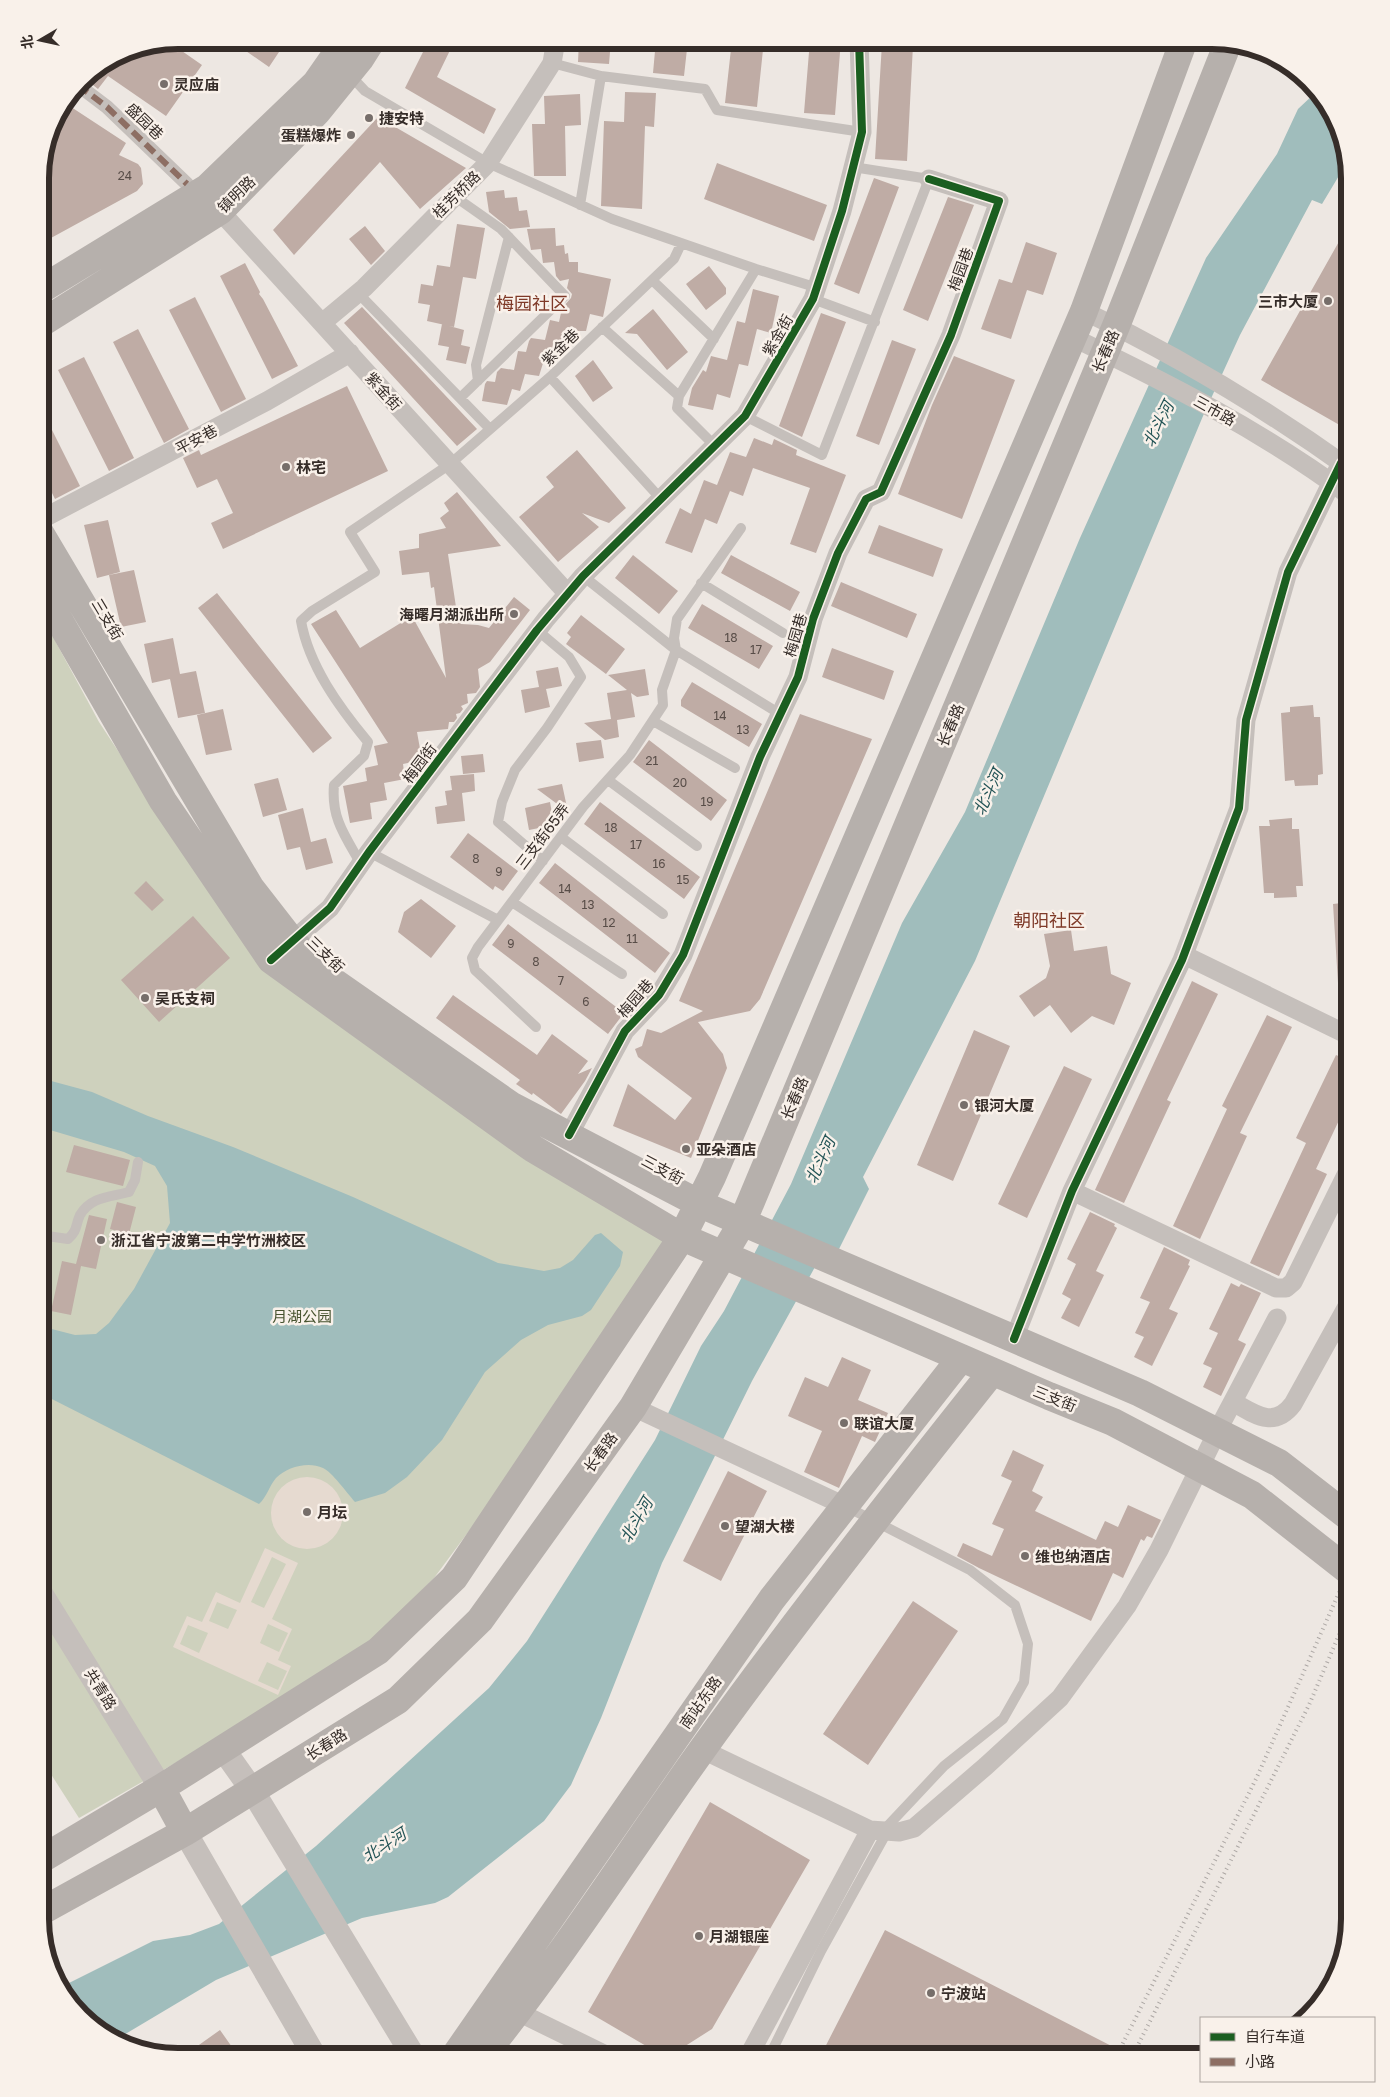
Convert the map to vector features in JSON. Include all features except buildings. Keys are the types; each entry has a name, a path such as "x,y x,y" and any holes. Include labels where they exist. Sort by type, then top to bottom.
{"main road":[{"name":"镇明路","path":"49,285 207,188 316,82 340,49"},
{"name":"镇明路","path":"49,318 220,211 317,112 366,49"},
{"path":"49,1855 161,1788 378,1651 454,1578 682,1236 700,1204 1084,311 1181,49"},
{"name":"长春路","path":"49,1907 186,1832 398,1700 480,1620 644,1412 749,1226 1116,326 1225,50"},
{"name":"三支街","path":"49,548 250,886 292,941 334,982 512,1106 700,1204 749,1226"},
{"path":"49,603 163,801 271,960 532,1148 682,1236"},
{"path":"749,1226 1140,1393 1279,1463 1341,1511"},
{"name":"三支街","path":"682,1236 992,1372 1114,1422 1252,1495 1341,1565"},
{"name":"南站东路","path":"460,2048 772,1599 961,1358"},
{"name":"南站东路","path":"489,2048 518,2012 703,1750 874,1520 992,1372"},
{"path":"161,1788 186,1832"}],"street":[{"name":"桂芳桥路","path":"322,323 358,293 488,163 552,63 554,49"},
{"name":"紫金街","path":"583,576 745,416 815,294 842,211 862,132 859,49"},
{"name":"盛园巷","path":"84,90 107,107 187,184"},
{"name":"梅园巷","path":"569,1135 625,1031 659,995 683,955 760,758 798,677 813,620 838,553 866,499 881,492 951,335 999,201 929,179"},
{"name":"紫金街","path":"220,211 568,594"},
{"name":"三市路","path":"1084,311 1116,326 1224,387 1341,463"},
{"name":"三市路","path":"1072,337 1105,352 1216,410 1276,445 1341,489"},
{"name":"平安巷","path":"49,515 267,401 350,353"},
{"path":"1014,1339 1072,1191 1184,955 1239,808 1246,720 1288,572 1331,482 1341,471"},
{"name":"梅园街","path":"271,960 330,908 365,858 537,630 583,576"},
{"path":"1184,955 1341,1032"},
{"path":"1072,1191 1276,1288 1286,1288 1292,1282 1341,1185"},
{"path":"1233,1402 1257,1416 1273,1418 1285,1414 1293,1404 1341,1316"},
{"path":"703,1750 870,1830 899,1832 914,1828 986,1766 1060,1698 1127,1606 1181,1508 1222,1422 1277,1318"},
{"path":"644,1412 712,1442 845,1506"},
{"name":"共青路","path":"49,1607 161,1788"},
{"path":"223,1749 252,1790 409,2048"},
{"path":"753,2048 870,1830"},
{"path":"186,1832 310,2048"},
{"path":"518,2012 592,2048"}],"lane":[{"path":"552,63 602,76 705,89 717,110 862,132"},
{"path":"348,74 365,91 488,163 612,219 756,269 874,322"},
{"path":"580,205 602,76"},
{"path":"745,416 822,455 929,179 853,167"},
{"path":"454,196 501,229 565,296 460,398"},
{"path":"478,381 476,365 509,237"},
{"name":"紫金巷","path":"365,858 341,828 332,803 334,785 364,756 368,742 329,690 305,641 301,621 312,610 376,572 350,532 450,464 550,377 674,259 681,244"},
{"path":"714,446 677,408 679,396 756,269"},
{"path":"652,280 714,339"},
{"path":"358,293 490,429"},
{"path":"602,327 679,396"},
{"path":"550,377 661,499"},
{"name":"三支街65弄","path":"536,1026 475,970 472,958 478,947 583,807 630,755 653,721 663,705 662,690 676,650 674,638 677,619 741,528"},
{"path":"583,576 676,650 780,714"},
{"path":"701,583 783,633"},
{"path":"537,630 568,656 581,677 516,770 502,802 498,822 543,861"},
{"path":"653,721 735,768"},
{"path":"608,780 697,846"},
{"path":"561,837 663,914"},
{"path":"365,858 498,920"},
{"path":"512,902 622,974"},
{"path":"49,1236 68,1239 75,1233 80,1215 95,1199 129,1192 135,1180 138,1162"},
{"path":"762,2048 862,1854 944,1766 1003,1719 1024,1682 1028,1644 1015,1605 970,1570 845,1506"},
{"path":"773,2048 821,1952 894,1820"}],"green space":[{"name":"月湖公园","path":"49,630 99,722 260,967 670,1243 570,1395 434,1578 368,1644 268,1710 79,1818 49,1771"}],"shaded area":[{"name":"月坛","path":"307,1477 327,1483 337,1493 343,1513 337,1533 327,1543 307,1549 287,1543 277,1533 271,1513 277,1493 287,1483"},
{"path":"265,1548 298,1563 272,1619 292,1629 278,1660 291,1666 278,1695 173,1647 187,1616 202,1622 216,1592 240,1603","holes":["272,1557 286,1564 264,1608 251,1602","217,1602 237,1610 228,1629 209,1621","268,1624 288,1633 279,1652 260,1643","188,1625 208,1633 199,1653 180,1644","267,1662 287,1671 278,1690 258,1681"]}],"water":[{"name":"北斗河","path":"1312,96 1315,99 1324,113 1337,145 1341,173 1322,204 1312,200 1240,335 1203,416 975,961 863,1177 869,1189 837,1253 826,1247 752,1381 662,1563 601,1718 571,1785 544,1821 448,1897 435,1903 362,1918 216,1980 123,2036 106,2026 81,2004 66,1984 153,1941 190,1935 219,1924 316,1846 489,1688 527,1641 655,1440 701,1346 724,1311 791,1184 902,923 965,812 1080,538 1206,258 1277,154 1298,109"},
{"path":"49,1080 92,1092 148,1116 233,1147 353,1197 498,1263 544,1271 560,1268 573,1260 595,1235 601,1233 623,1252 620,1266 591,1310 582,1316 548,1325 521,1340 485,1372 442,1440 407,1477 385,1493 355,1502 327,1470 317,1466 304,1465 292,1468 276,1478 259,1504 49,1398 49,1328 75,1335 96,1334 109,1323 134,1289 170,1223 167,1186 155,1166 124,1152 49,1130"}],"railway":[{"path":"1121,2048 1256,1779 1341,1588"},
{"path":"1137,2048 1309,1705 1341,1630"}],"marked path":[{"path":"84,90 107,107 187,184"}],"cycle path":[{"path":"271,960 330,908 369,852 537,630 583,576 745,416 813,299 842,211 862,132 859,49"},
{"path":"569,1135 625,1031 659,995 683,955 760,757 798,677 813,619 838,553 866,499 881,492 951,335 999,201 929,179"},
{"path":"1014,1339 1072,1191 1182,960 1239,808 1246,720 1288,572 1341,463"}],"place":[{"name":"灵应庙","path":"164,84"},
{"name":"捷安特","path":"369,118"},
{"name":"蛋糕爆炸","path":"351,135"},
{"name":"三市大厦","path":"1328,301"},
{"name":"林宅","path":"286,467"},
{"name":"海曙月湖派出所","path":"514,614"},
{"name":"吴氏支祠","path":"145,998"},
{"name":"银河大厦","path":"964,1105"},
{"name":"亚朵酒店","path":"686,1149"},
{"name":"浙江省宁波第二中学竹洲校区","path":"101,1240"},
{"name":"联谊大厦","path":"844,1423"},
{"name":"月坛","path":"307,1512"},
{"name":"望湖大楼","path":"725,1526"},
{"name":"维也纳酒店","path":"1025,1556"},
{"name":"月湖银座","path":"699,1936"},
{"name":"宁波站","path":"931,1993"}],"district":[{"name":"梅园社区","path":"532,303"},
{"name":"朝阳社区","path":"1049,920"}]}
